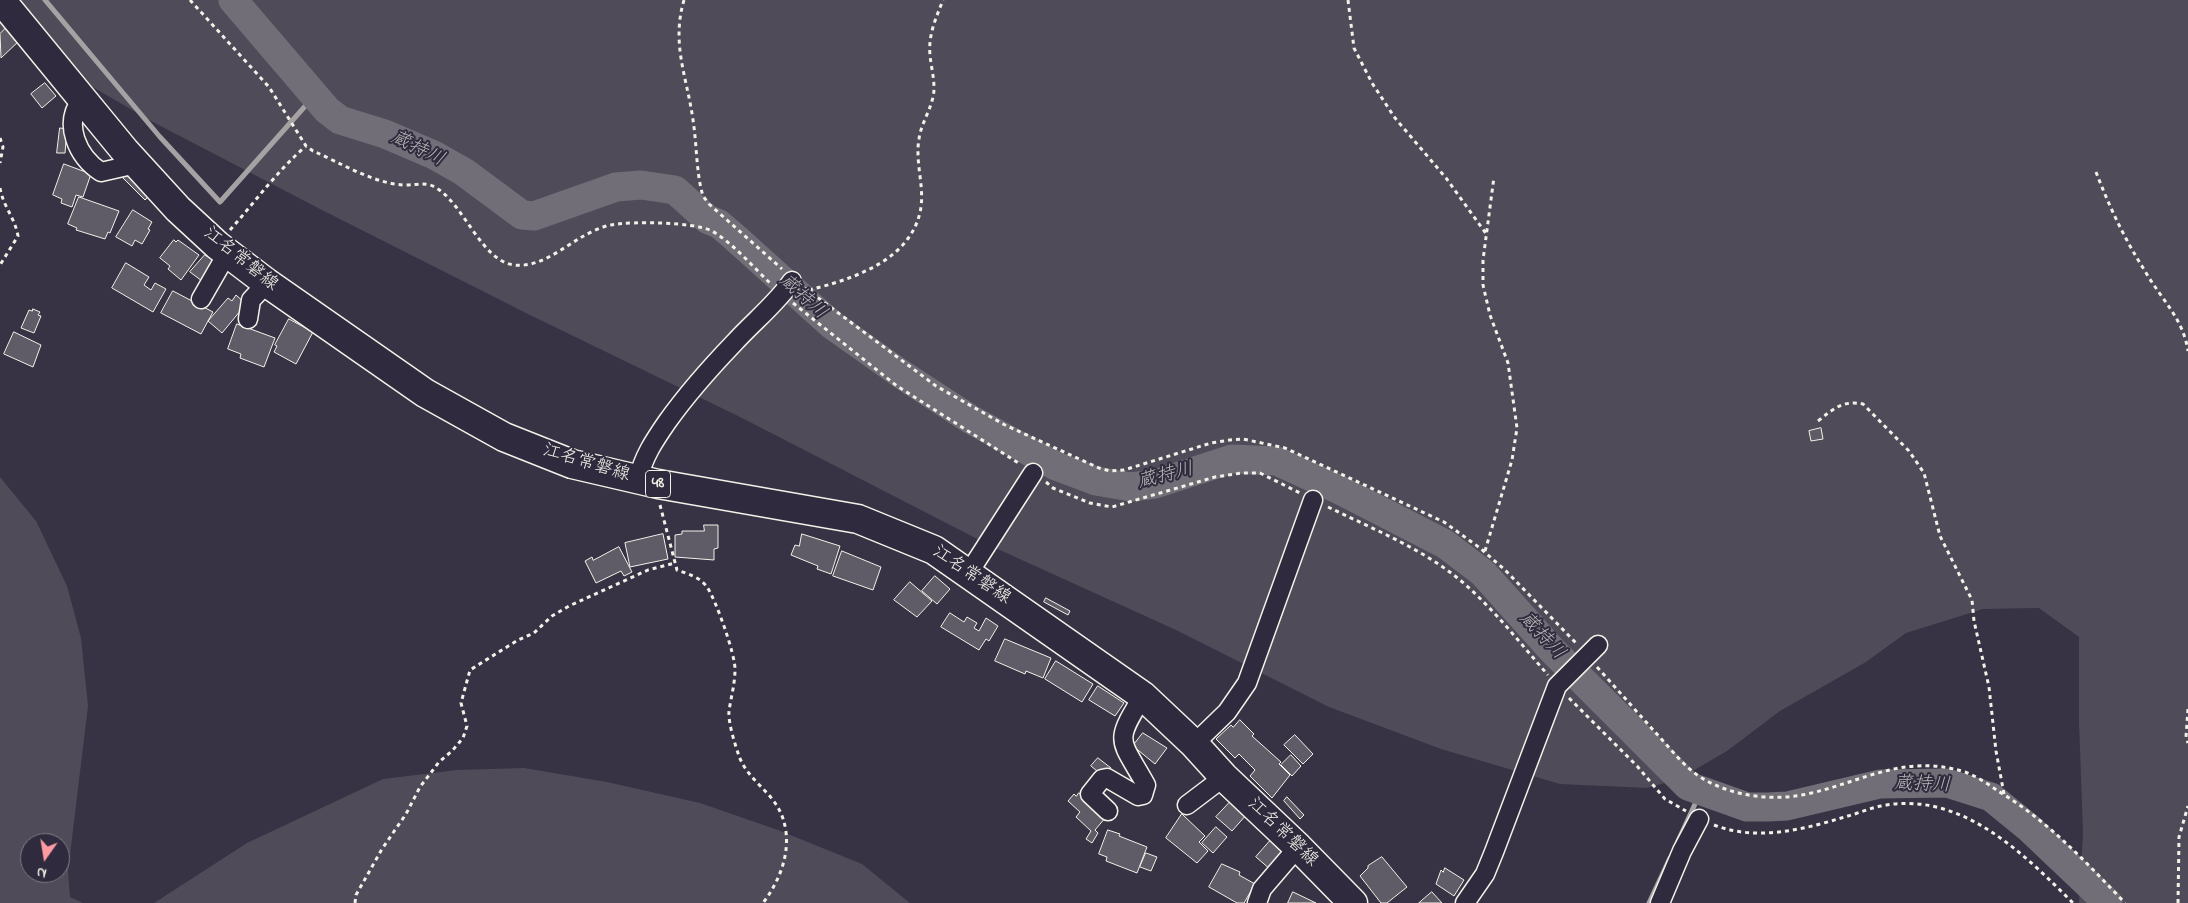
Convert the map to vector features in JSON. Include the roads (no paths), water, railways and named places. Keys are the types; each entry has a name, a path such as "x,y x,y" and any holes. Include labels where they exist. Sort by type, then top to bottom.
{"main road":[{"name":"江名常磐線","path":"1,0 136,164 178,209 223,249 267,283 425,393 504,437 572,464 648,482 858,519 934,550 1143,696 1194,744 1224,777 1298,847 1353,903"}],"street":[{"path":"201,299 223,249"},
{"path":"248,319 251,300 267,283"},
{"path":"648,482 642,462 682,401 734,342 787,288"},
{"path":"968,574 1033,473"},
{"path":"1194,744 1227,712 1247,683 1313,500"},
{"path":"1465,903 1485,874 1557,686 1592,650"},
{"path":"1108,811 1090,794 1102,779 1107,778 1138,796 1143,795 1145,790 1146,785 1122,743 1122,735 1127,721 1143,696"},
{"path":"1187,805 1224,777"},
{"path":"1660,903 1682,851 1700,819"},
{"path":"1258,903 1262,889 1298,847"}],"waterway":[{"path":"45,0 160,137 220,202 315,95"},
{"name":"蔵持川","path":"233,0 327,110 340,120 385,134 434,155 464,172 522,215 534,216 616,187 641,185 675,190 707,219 719,224 732,235 832,325 901,374 970,419 1056,466 1096,481 1131,487 1155,484 1232,459 1277,461 1340,490 1445,544 1483,573 1552,650 1688,786 1747,807 1768,807 1787,806 1880,784 1947,783 1991,797 2029,828 2108,903"},
{"path":"1678,841 1701,791"},
{"path":"1649,903 1670,858"}]}
